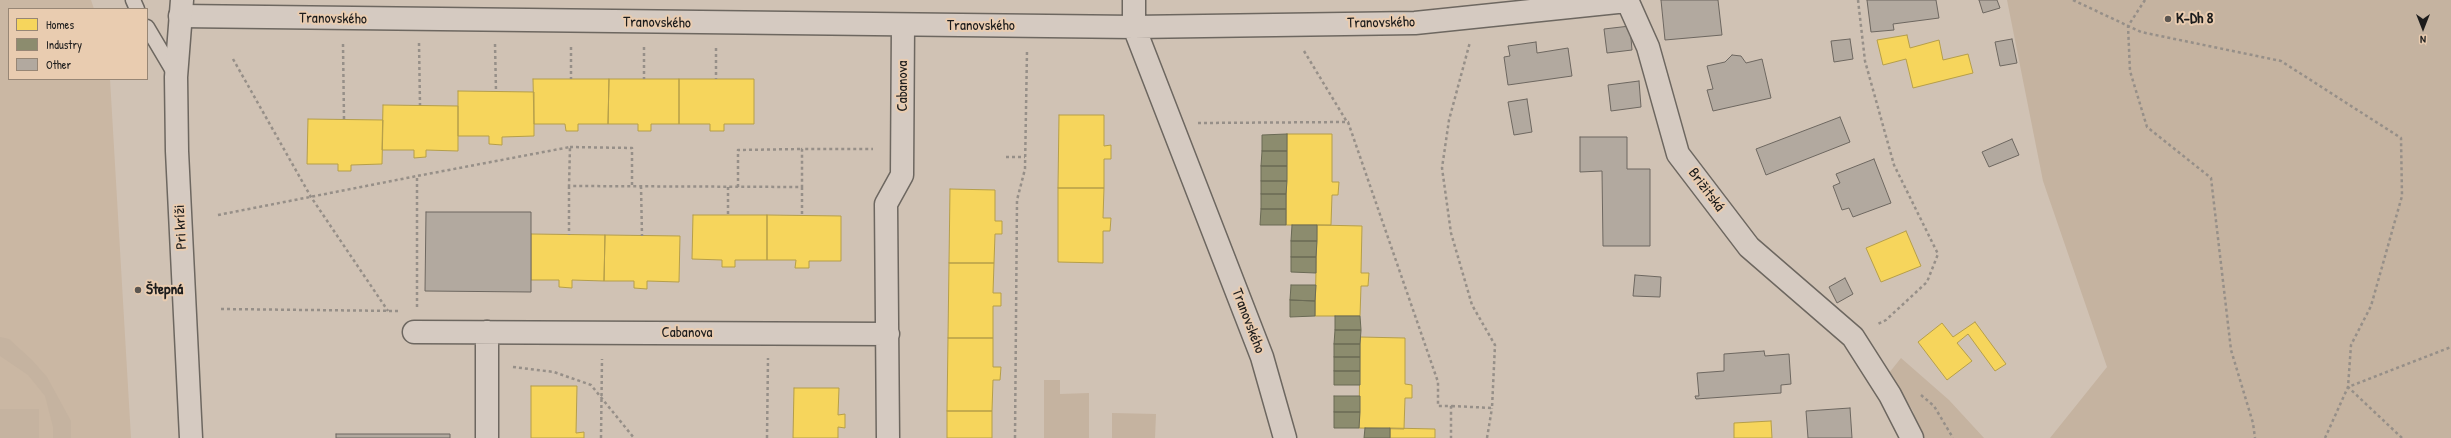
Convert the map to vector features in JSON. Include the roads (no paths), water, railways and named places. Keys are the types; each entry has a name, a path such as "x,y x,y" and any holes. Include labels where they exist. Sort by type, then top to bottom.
{"street":[{"path":"1134,0 1134,27"},
{"name":"Tranovského","path":"181,8 903,25 1134,27 1415,23 1627,1"},
{"name":"Brižitská","path":"1627,1 1648,47 1678,154 1749,247 1853,337 1890,394 1912,438"},
{"name":"Pri kríži","path":"181,8 176,77 190,438"},
{"name":"Cabanova","path":"888,438 886,204 902,175 903,25"},
{"name":"Tranovského","path":"1134,27 1262,357 1285,438"},
{"name":"Cabanova","path":"416,322 486,332 888,334"},
{"path":"486,332 487,438"}],"lane":[{"path":"148,28 176,77"}],"place":[{"name":"K-Dh 8","path":"2168,19"},
{"name":"Štepná","path":"138,290"}]}
